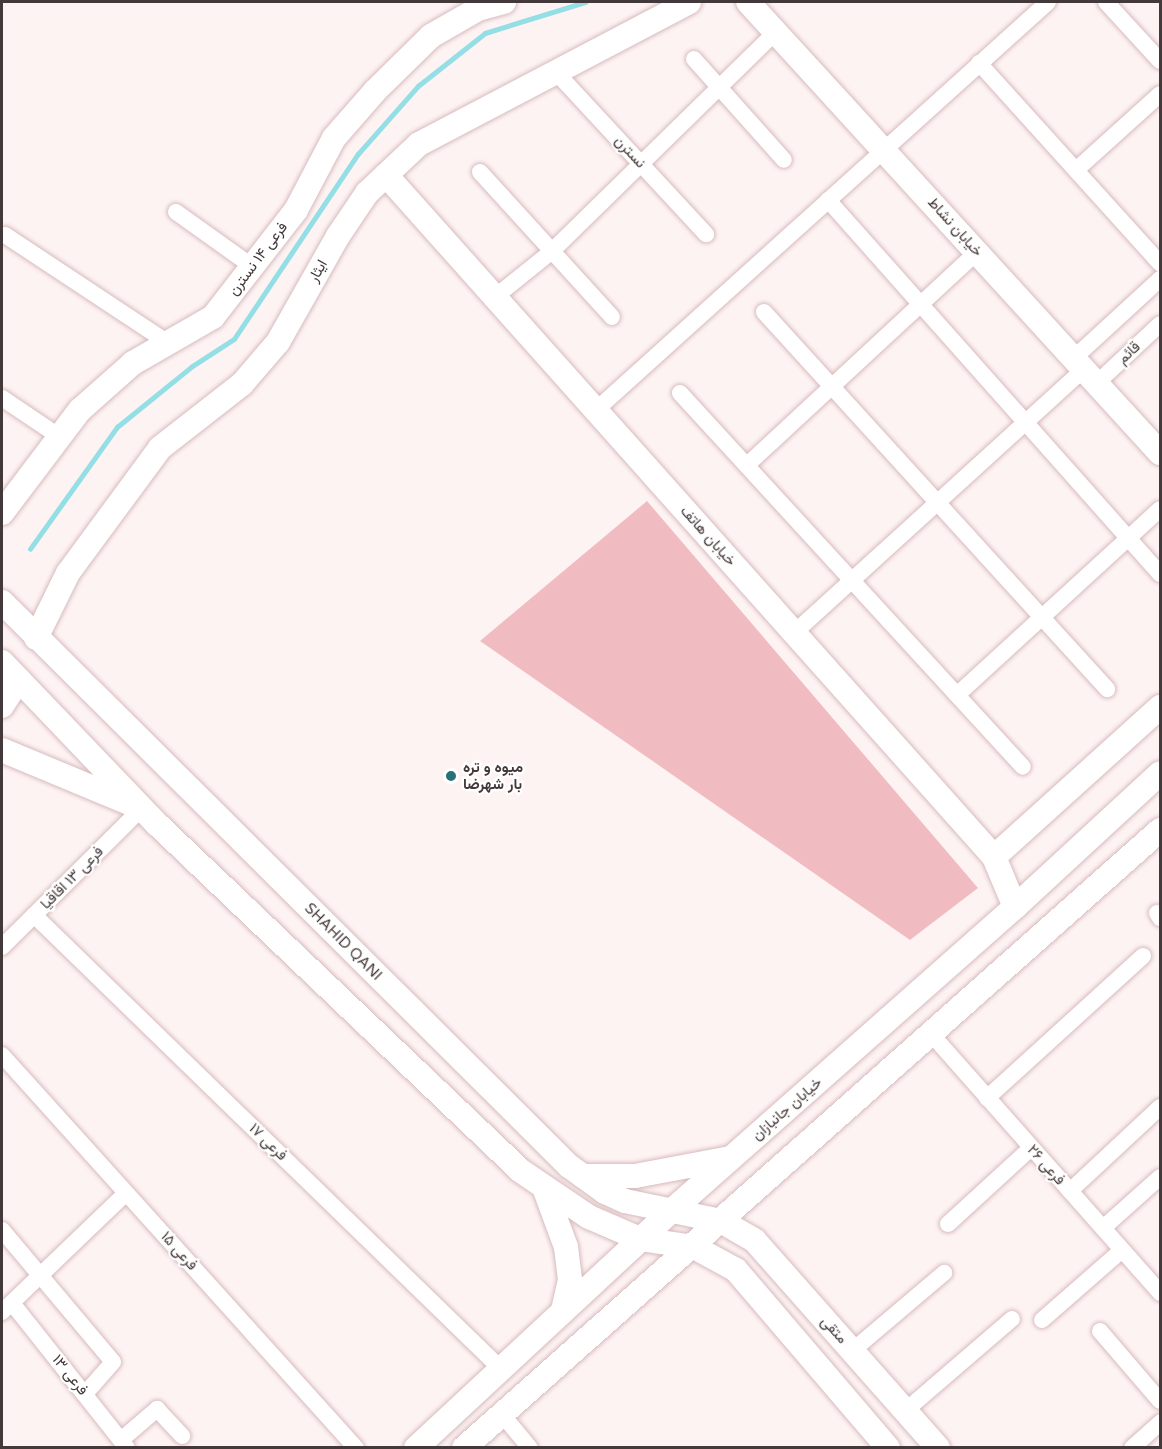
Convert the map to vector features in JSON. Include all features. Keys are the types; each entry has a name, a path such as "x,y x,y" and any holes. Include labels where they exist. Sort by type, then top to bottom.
{"main road":[{"name":"فرعی ۱۴ نسترن","path":"2,513 80,410 124,371 213,317 296,210 334,138 375,91 431,36 478,9 504,2"},
{"name":"ایثار","path":"36,638 68,573 160,447 242,384 279,342 338,236 367,193 419,144 554,70 688,2"},
{"name":"خیابان نشاط","path":"748,2 885,148 1161,453"},
{"name":"خیابان هاتف","path":"386,175 994,857 1016,907"},
{"name":"SHAHID QANI","path":"2,602 583,1176 625,1201 721,1221"},
{"path":"2,706 10,693 7,669"},
{"path":"7,669 142,808 545,1190 589,1217 640,1239 694,1247 736,1270 888,1448"},
{"path":"994,857 1161,707"},
{"path":"2,750 142,808"},
{"name":"خیابان جانبازان","path":"416,1448 669,1212 1016,907 1161,773"},
{"path":"464,1448 501,1413 694,1247 933,1036 1161,830"},
{"path":"583,1176 675,1172 731,1158"},
{"path":"545,1190 566,1247 570,1280 563,1311"},
{"name":"متقی","path":"721,1221 755,1241 938,1448"},
{"path":"533,1339 551,1347 555,1367"}],"street":[{"path":"596,410 1048,2"},
{"path":"1106,2 1161,61"},
{"path":"495,297 551,252 721,89 776,32"},
{"path":"694,59 784,160"},
{"path":"979,63 1161,263"},
{"name":"نسترن","path":"554,70 706,234"},
{"path":"1076,170 1161,94"},
{"path":"480,172 612,317"},
{"path":"828,200 1161,574"},
{"path":"176,212 253,267"},
{"path":"5,235 168,343"},
{"path":"747,465 977,252"},
{"path":"794,633 936,501 1085,370 1161,279"},
{"path":"764,312 829,387 1107,689"},
{"name":"قائم","path":"1085,370 1161,324"},
{"path":"680,393 1023,767"},
{"path":"2,398 60,437"},
{"path":"957,695 1040,616 1161,509"},
{"name":"فرعی ۱۳ اقاقیا","path":"2,947 142,808"},
{"name":"فرعی ۱۷","path":"34,915 501,1369"},
{"path":"987,1098 1143,956"},
{"name":"فرعی ۲۶","path":"933,1036 1102,1228 1157,1283"},
{"name":"فرعی ۱۵","path":"2,1055 356,1448"},
{"path":"1070,1191 1161,1107"},
{"path":"948,1224 1031,1148"},
{"path":"1102,1228 1161,1177"},
{"path":"7,1307 126,1193"},
{"path":"2,1230 113,1362 85,1394"},
{"path":"1042,1320 1122,1250"},
{"path":"852,1351 944,1273"},
{"name":"فرعی ۱۳","path":"7,1307 85,1394 124,1444"},
{"path":"905,1411 1012,1319"},
{"path":"1100,1331 1161,1401"},
{"path":"124,1444 156,1409 182,1436"},
{"path":"501,1413 530,1448"},
{"path":"1132,1448 1161,1423"}],"shaded area":[{"path":"647,501 978,888 910,940 480,641"}],"waterway":[{"path":"30,549 117,427 191,367 234,339 358,154 418,86 485,33 585,2"}],"place":[{"name":"میوه و تره بار شهرضا","path":"451,776"}]}
